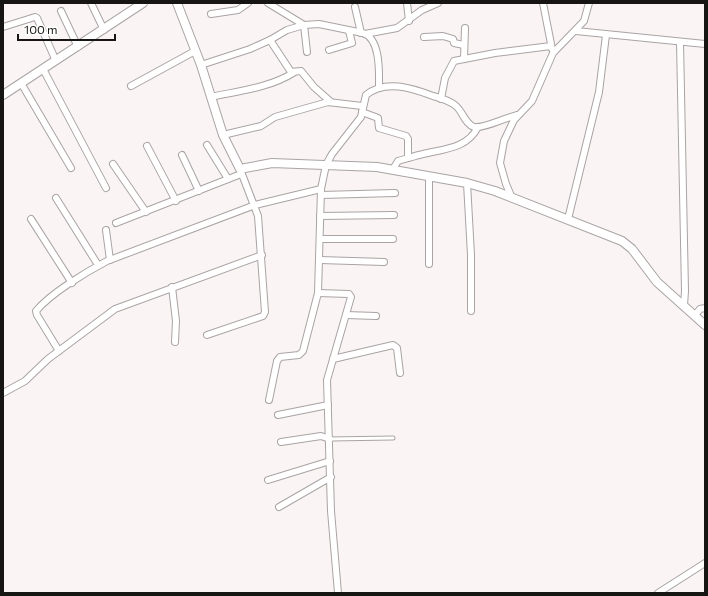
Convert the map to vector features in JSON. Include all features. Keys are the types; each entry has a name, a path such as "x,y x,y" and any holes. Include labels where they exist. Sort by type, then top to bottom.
{"street":[{"path":"91,3 104,30"},
{"path":"3,95 143,3"},
{"path":"177,3 196,50 223,135 255,205 258,216 262,255 264,314 207,335"},
{"path":"211,14 238,10 248,3"},
{"path":"268,3 304,25"},
{"path":"406,3 409,21"},
{"path":"201,66 270,40 287,30 304,25 319,24 363,34 391,30 409,21 422,10 438,3"},
{"path":"512,198 500,163 504,141 518,115 532,102 552,49 543,3"},
{"path":"441,99 444,83 452,63 495,53 552,49 576,31 586,18 589,3"},
{"path":"355,7 363,34 376,47 379,88"},
{"path":"61,11 78,47"},
{"path":"3,27 35,17 37,18 56,61"},
{"path":"304,25 307,52"},
{"path":"464,59 465,28"},
{"path":"329,50 352,44 349,31"},
{"path":"576,31 705,44"},
{"path":"568,219 599,92 606,35"},
{"path":"424,37 443,36 452,38 454,43 464,45"},
{"path":"270,40 293,73"},
{"path":"680,42 686,291 684,305"},
{"path":"131,86 196,50"},
{"path":"43,69 106,188"},
{"path":"211,97 251,89 301,71 314,88 331,102 362,109 377,117 380,128 406,136 408,158"},
{"path":"21,83 71,168"},
{"path":"269,400 277,361 280,357 299,355 303,351 318,293 321,192 326,166 332,154 358,121 367,93 379,88 393,86 408,87 456,106 470,125 478,127 518,115"},
{"path":"223,135 257,127 275,117 331,102"},
{"path":"394,169 397,162 408,158 452,149 468,139 478,127"},
{"path":"207,145 228,179"},
{"path":"147,146 176,201"},
{"path":"182,154 199,191"},
{"path":"116,223 176,201 241,172 272,163 312,163 326,166 394,169 467,182 568,219 628,245 657,282 705,325"},
{"path":"113,164 146,212"},
{"path":"429,176 429,264"},
{"path":"467,182 471,255 471,311"},
{"path":"59,351 36,315 36,311 98,265 255,205 321,192 395,193"},
{"path":"56,198 98,265"},
{"path":"320,216 394,216"},
{"path":"31,219 72,283"},
{"path":"106,230 110,260"},
{"path":"320,239 393,238"},
{"path":"3,393 25,381 59,351 115,309 262,255"},
{"path":"320,260 384,262"},
{"path":"172,287 176,322 175,342"},
{"path":"318,293 351,295 327,380 330,462 338,593"},
{"path":"695,315 700,309 705,308"},
{"path":"346,315 376,316"},
{"path":"333,359 393,345 397,346 400,373"},
{"path":"278,415 328,405"},
{"path":"281,442 321,436 330,439"},
{"path":"268,480 330,462"},
{"path":"279,507 331,477"},
{"path":"658,593 705,563"}],"lane":[{"path":"330,439 393,438"}]}
